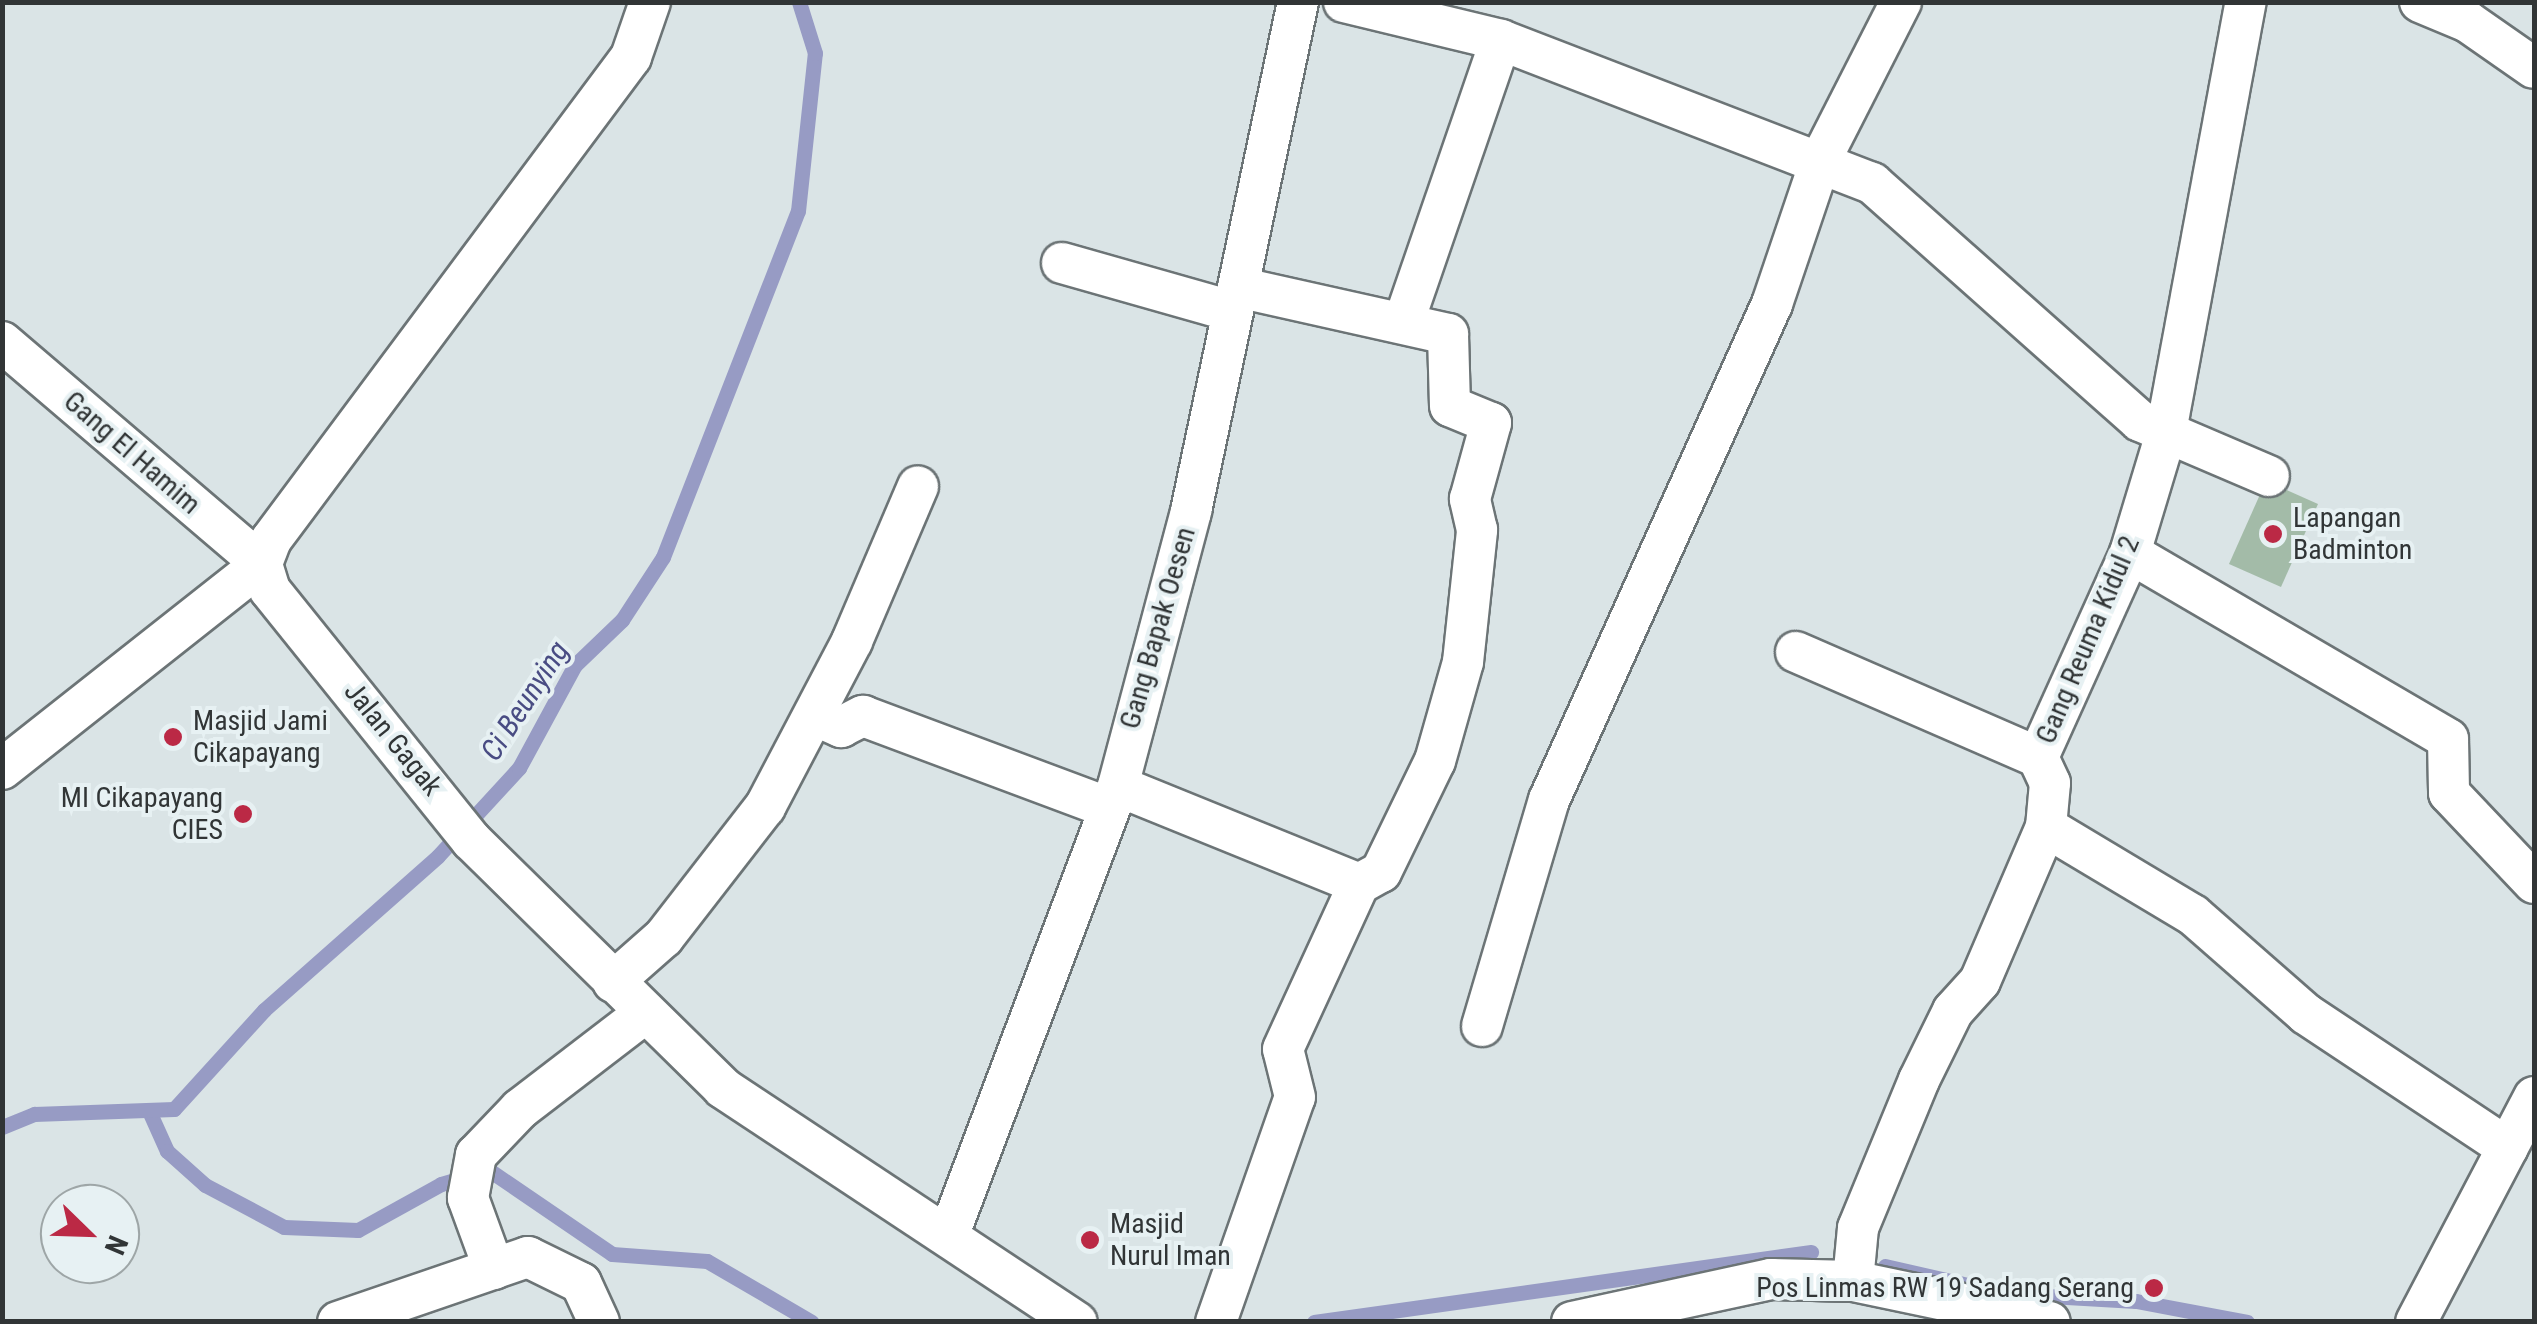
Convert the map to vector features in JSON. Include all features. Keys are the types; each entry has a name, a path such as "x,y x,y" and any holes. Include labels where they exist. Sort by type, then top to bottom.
{"street":[{"path":"2,770 262,564 631,57 650,2"},
{"name":"Gang Bapak Oesen","path":"949,1234 1113,796 1235,299 1298,2"},
{"path":"1344,2 1444,13 1500,40 1822,159 1915,217 2009,312 2166,437 2270,476"},
{"path":"1482,1026 1549,800 1772,304 1822,159 1901,2"},
{"name":"Gang Reuma Kidul 2","path":"1853,1280 1858,1228 1919,1080 1953,1011 1980,981 2046,828 2050,783 2038,757 2130,553 2166,437 2246,2"},
{"path":"2420,2 2468,22 2534,68"},
{"path":"1404,321 1500,40"},
{"path":"1062,263 1235,299 1404,321 1452,336 1450,406 1491,424 1470,500 1477,530 1463,662 1436,761 1381,872 1359,884 1284,1049 1295,1097 1216,1322"},
{"name":"Gang El Hamim","path":"2,342 262,564"},
{"path":"613,982 664,937 765,807 814,714 918,486"},
{"path":"2130,553 2448,740 2449,793 2534,883"},
{"name":"Jalan Gagak","path":"262,564 270,590 428,777 471,840 723,1088 949,1234 1022,1293 1077,1322"},
{"path":"1796,652 2038,757"},
{"path":"814,714 841,727 863,716 1113,796 1359,884"},
{"path":"2046,828 2194,916 2306,1014 2508,1148"},
{"path":"494,1268 468,1198 476,1155 520,1108 644,1013"},
{"path":"2416,1322 2534,1097"},
{"path":"338,1322 528,1257 560,1265 582,1283 599,1322"},
{"path":"1572,1322 1771,1278 1853,1280 1919,1308 2050,1322"}],"green space":[{"name":"Lapangan Badminton","path":"2266,481 2318,504 2281,587 2229,564"}],"waterway":[{"name":"Ci Beunying","path":"2,1127 34,1114 174,1109 264,1010 438,856 519,768 575,665 622,620 663,557 798,211 815,53 799,2"},
{"path":"149,1111 167,1151 205,1185 284,1227 358,1230 441,1184 489,1170 612,1254 707,1261 812,1322"},
{"path":"1314,1322 1811,1252"},
{"path":"1885,1266 1977,1287"},
{"path":"2014,1294 2136,1301 2247,1322"}],"place":[{"name":"Lapangan Badminton","path":"2273,534"},
{"name":"Masjid Jami Cikapayang","path":"173,737"},
{"name":"MI Cikapayang CIES","path":"243,814"},
{"name":"Masjid Nurul Iman","path":"1090,1240"},
{"name":"Pos Linmas RW 19 Sadang Serang","path":"2154,1288"}]}
